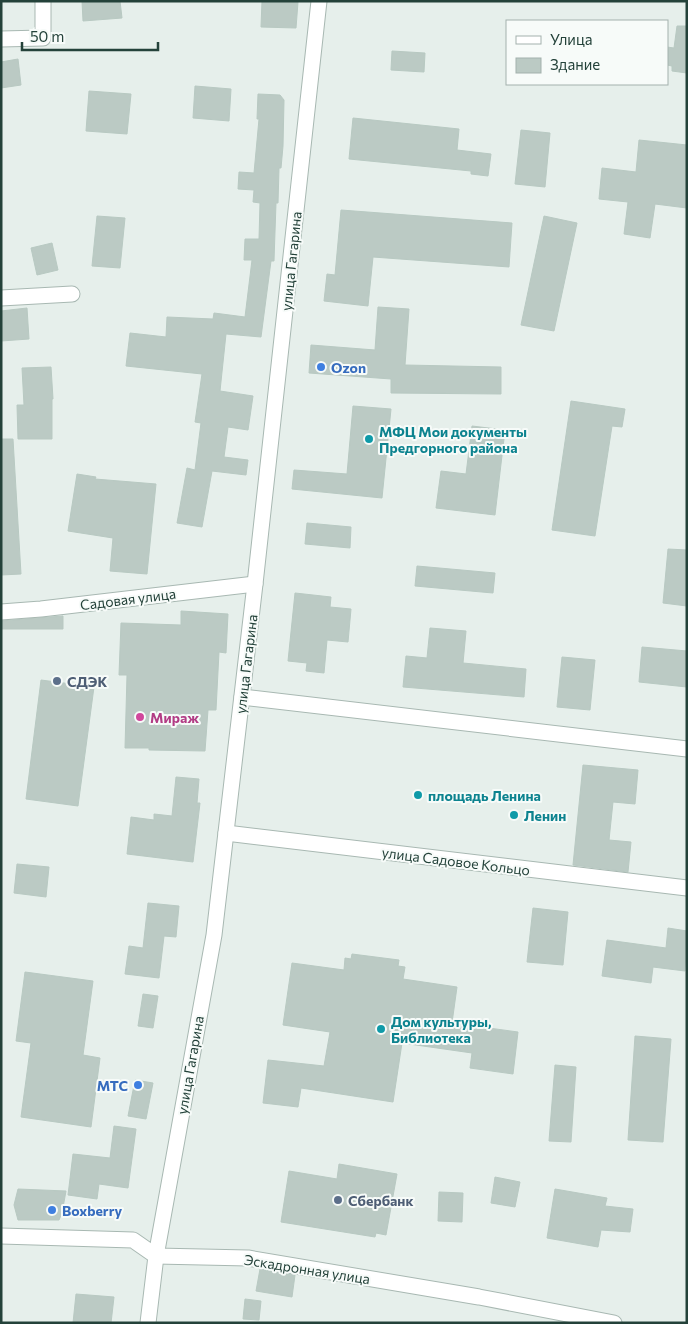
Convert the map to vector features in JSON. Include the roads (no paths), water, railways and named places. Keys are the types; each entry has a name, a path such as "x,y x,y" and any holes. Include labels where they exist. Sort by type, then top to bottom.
{"street":[{"path":"1,39 43,38 43,1"},
{"name":"улица Гагарина","path":"148,1323 156,1256 214,935 320,1"},
{"path":"1,298 72,294"},
{"name":"Садовая улица","path":"1,612 41,610 255,584"},
{"path":"242,697 687,749"},
{"name":"улица Садовое Кольцо","path":"226,833 687,888"},
{"path":"1,1236 133,1240 156,1256"},
{"name":"Эскадронная улица","path":"156,1256 248,1258 479,1297 614,1323"}],"place":[{"name":"Ozon","path":"321,367"},
{"name":"МФЦ Мои документы Предгорного района","path":"369,439"},
{"name":"СДЭК","path":"57,681"},
{"name":"Мираж","path":"140,717"},
{"name":"площадь Ленина","path":"418,795"},
{"name":"Ленин","path":"514,815"},
{"name":"Дом культуры, Библиотека","path":"381,1029"},
{"name":"МТС","path":"138,1085"},
{"name":"Сбербанк","path":"338,1200"},
{"name":"Boxberry","path":"52,1210"}]}
